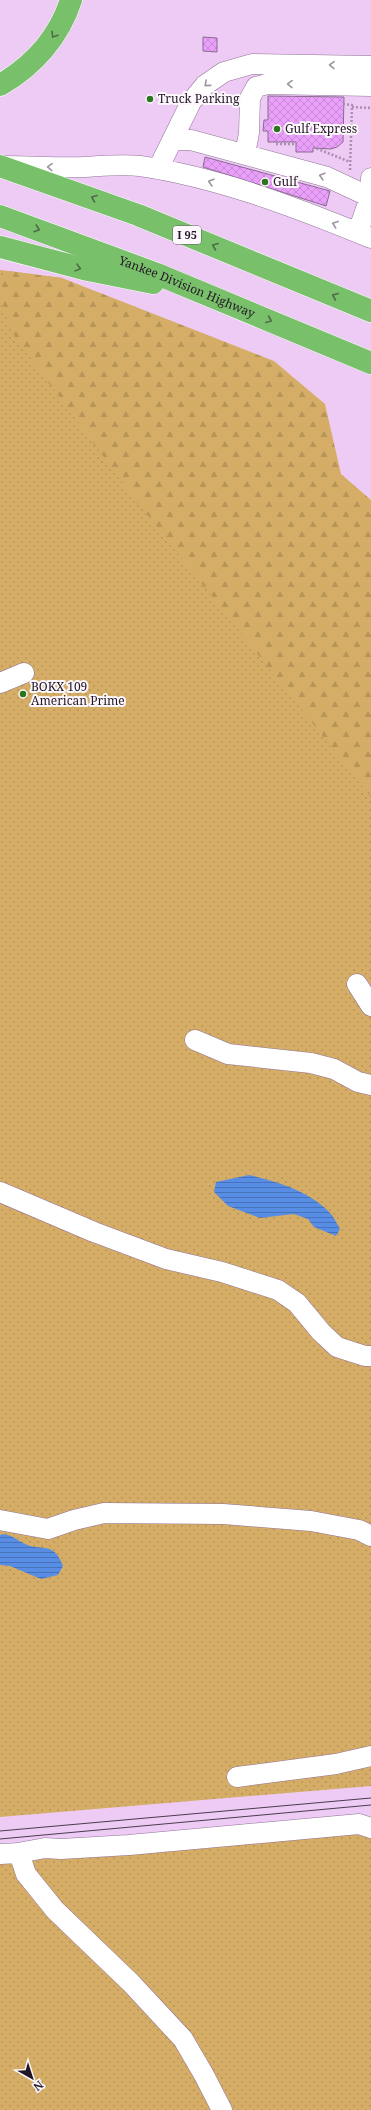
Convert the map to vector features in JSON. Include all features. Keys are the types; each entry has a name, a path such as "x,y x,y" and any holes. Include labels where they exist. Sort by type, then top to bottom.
{"highway":[{"path":"0,85 31,63 45,48 61,24 71,0"},
{"name":"I 95","path":"0,166 138,215 371,311"},
{"name":"Yankee Division Highway","path":"0,216 86,247 207,294 371,363"},
{"path":"0,247 88,270 207,294"}],"lane":[{"path":"158,170 172,140 196,96 211,80 231,69 252,64 371,66"},
{"path":"245,154 250,98 256,87 267,84 371,86"},
{"path":"0,166 84,167 117,165 158,170 199,179 261,197 364,235 371,187 327,177 191,140 172,140"},
{"path":"0,683 24,673"},
{"path":"356,984 371,1006"},
{"path":"194,1040 228,1054 311,1063 334,1069 358,1082 371,1085"},
{"path":"0,1192 94,1232 166,1259 222,1272 278,1290 297,1303 321,1332 337,1347 365,1356 371,1356"},
{"path":"0,1520 48,1529 74,1520 104,1513 223,1514 311,1521 358,1530 371,1536"},
{"path":"237,1777 336,1764 371,1756"},
{"path":"9,1854 45,1848 61,1849 129,1845 359,1824 371,1828"},
{"path":"9,1854 19,1852 26,1874 55,1910 131,1983 183,2039 222,2110"}],"path":[{"path":"343,104 352,105 352,107 371,108"},
{"path":"350,171 352,107"},
{"path":"313,147 350,162"}],"green space":[{"path":"0,270 62,278 371,616 371,1786 0,1817"},
{"path":"9,271 62,278 274,361 325,404 341,474 371,500 371,797 134,498 15,337 0,296 0,277"},
{"path":"371,1823 371,2110 0,2110 0,1853"}],"water":[{"path":"249,1175 270,1180 292,1188 322,1205 330,1213 340,1229 336,1236 314,1227 308,1219 294,1214 260,1218 228,1206 214,1192 216,1182"},
{"path":"3,1534 12,1536 29,1546 51,1549 55,1552 63,1566 58,1575 41,1579 10,1566 0,1565 0,1535"}],"building":[{"path":"203,37 217,38 217,52 203,51"},
{"path":"268,96 344,97 343,142 337,147 331,149 313,148 313,152 296,152 296,142 268,142 268,131 263,131 264,120 268,120"},
{"name":"Gulf","path":"205,157 330,191 326,206 203,167"}],"tram line":[{"path":"0,1831 371,1798"},
{"path":"0,1839 371,1805"}],"place":[{"name":"Truck Parking","path":"150,99"},
{"name":"Gulf Express","path":"277,129"},
{"name":"Gulf","path":"265,182"},
{"name":"BOKX 109 American Prime","path":"23,694"}]}
